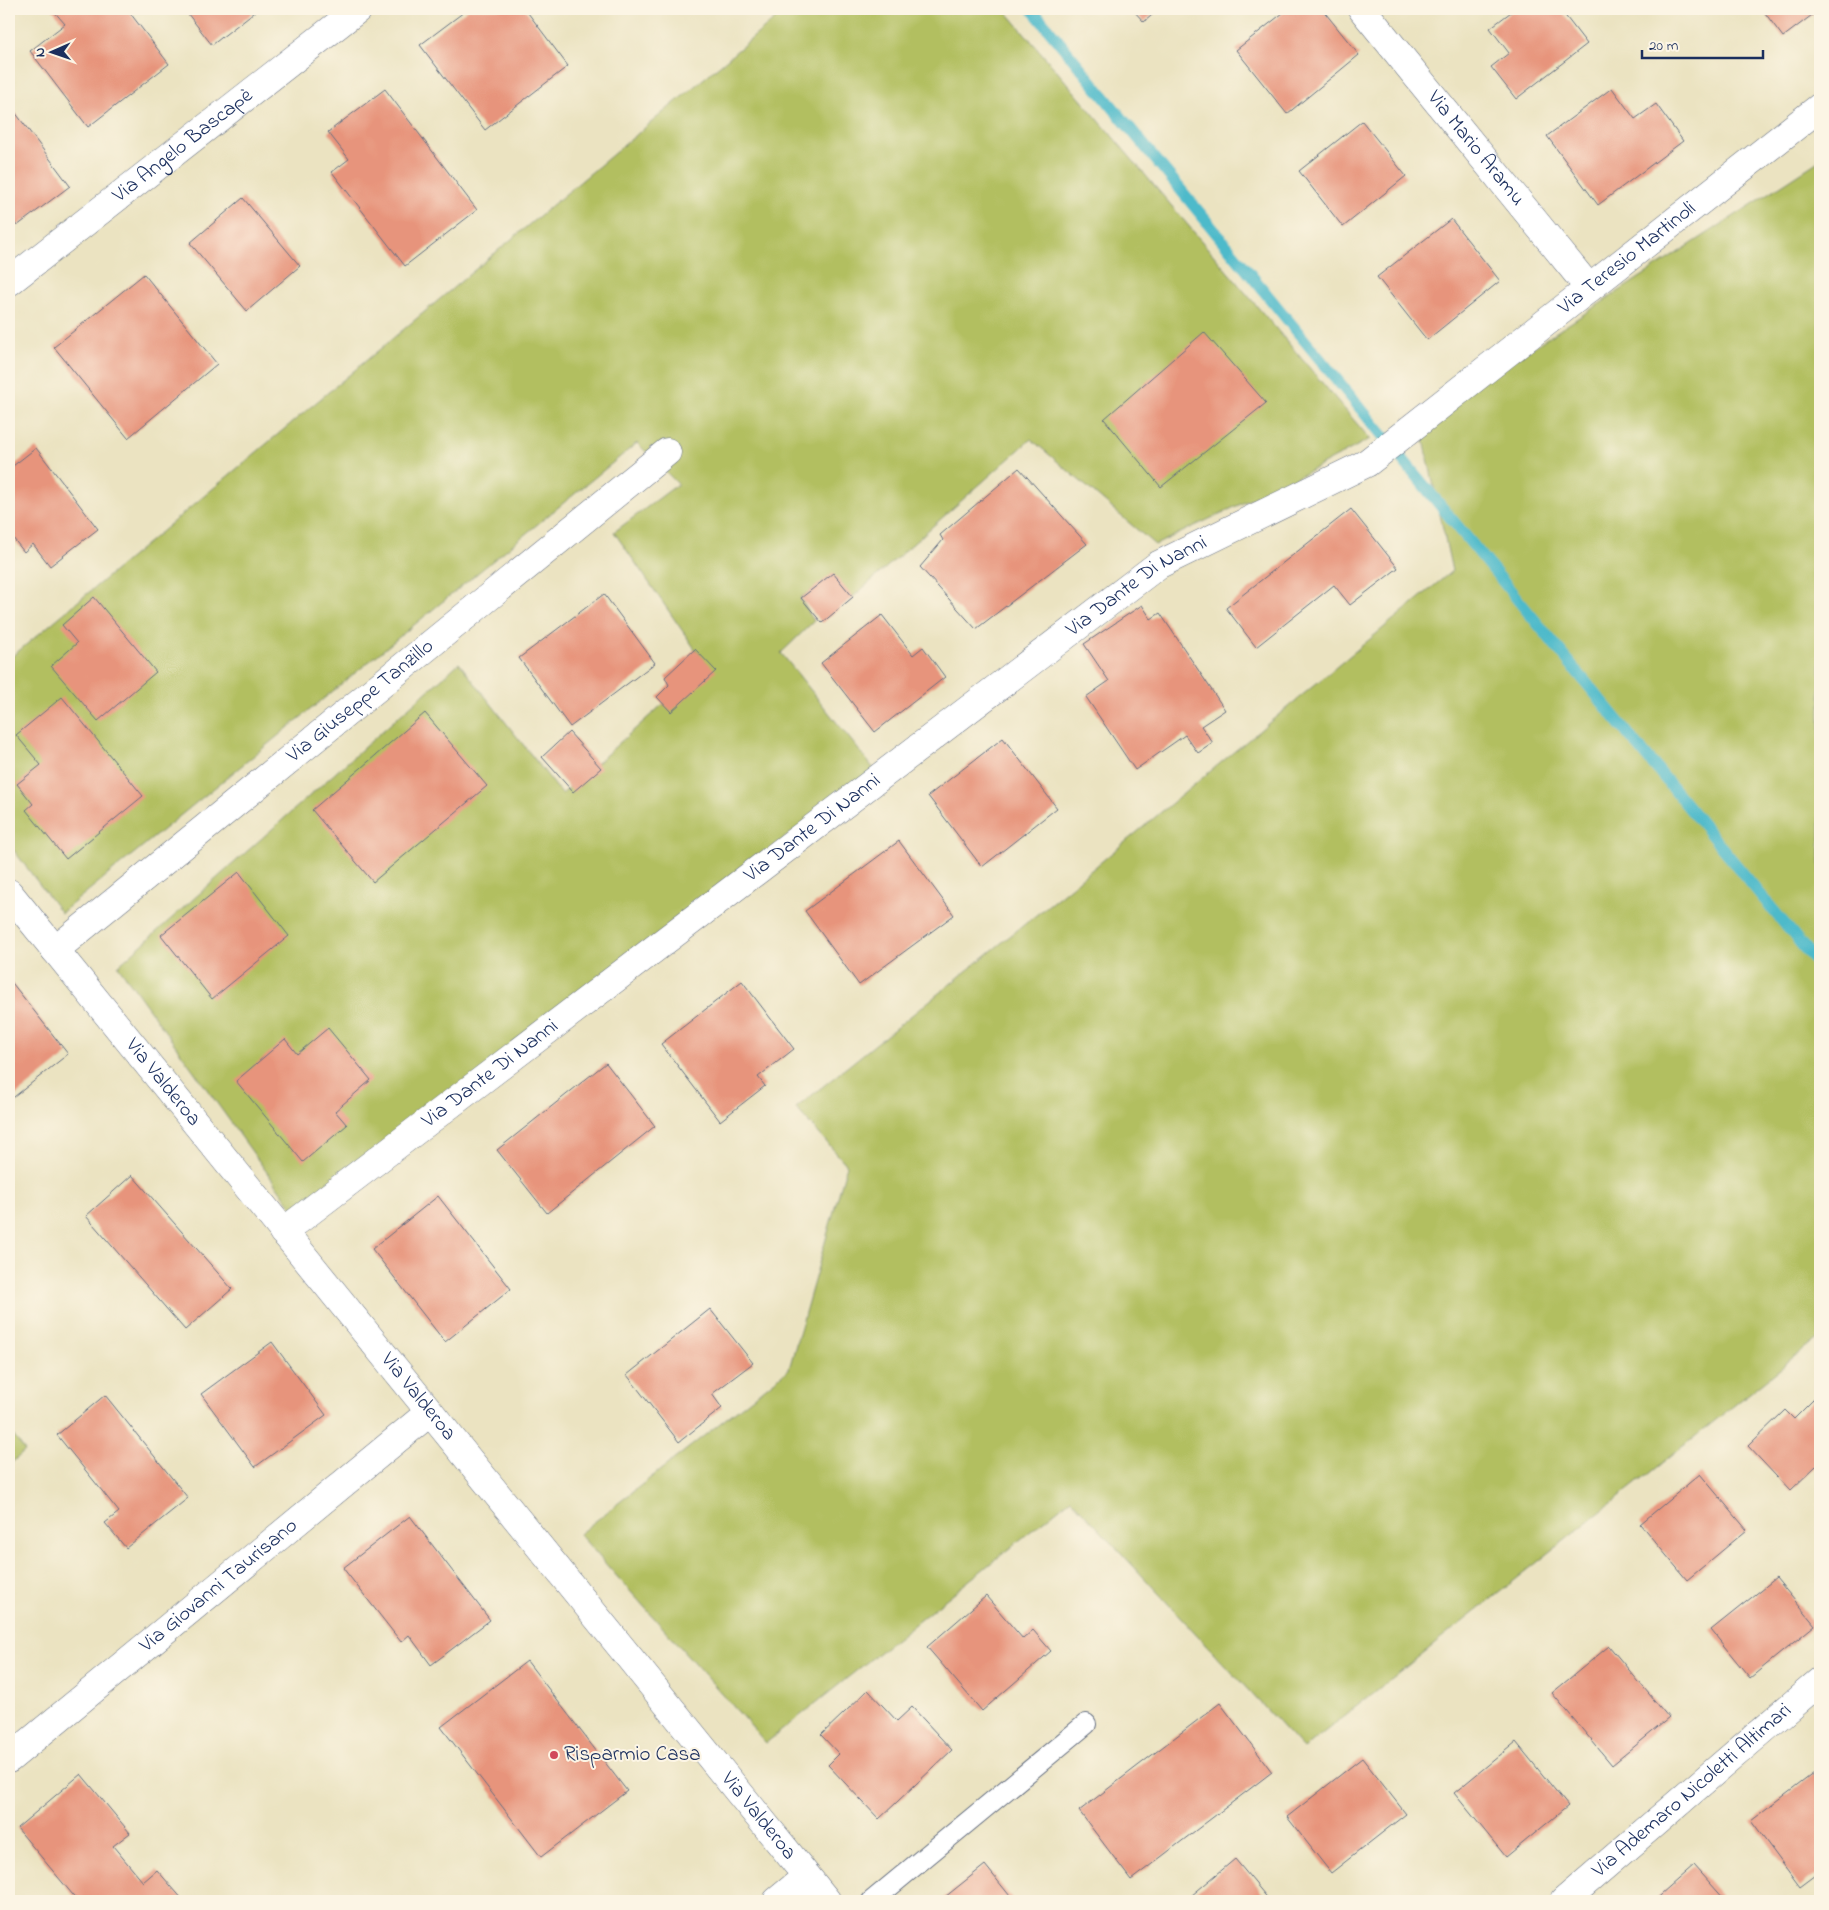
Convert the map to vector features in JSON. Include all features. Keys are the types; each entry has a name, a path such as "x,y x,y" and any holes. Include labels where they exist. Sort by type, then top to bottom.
{"street":[{"name":"Via Angelo Bascapè","path":"9,282 358,9"},
{"name":"Via Mario Aramu","path":"1362,9 1589,288"},
{"name":"Via Teresio Martinoli","path":"1367,462 1820,107"},
{"name":"Via Giuseppe Tanzillo","path":"55,950 667,452"},
{"name":"Via Dante Di Nanni","path":"283,1232 1158,565 1367,462"},
{"name":"Via Valderoa","path":"9,894 827,1901"},
{"name":"Via Giovanni Taurisano","path":"9,1759 430,1412"},
{"name":"Via Ademaro Nicoletti Altimari","path":"1564,1901 1820,1681"},
{"path":"777,1901 806,1877"}],"lane":[{"path":"872,1901 1086,1724"}],"green space":[{"path":"787,9 1004,9 1370,439 1312,470 1155,545 1031,439 853,597 832,576 800,598 814,621 781,653 874,769 297,1214 118,966 459,663 562,794 708,664 695,649 614,532 678,484 637,443 61,913 9,844 9,659"},
{"path":"1820,160 1820,1337 1303,1749 1071,1499 766,1743 579,1534 789,1369 847,1165 796,1108 1066,891 1452,571 1420,421"},
{"path":"9,1430 25,1451 9,1465"}],"building":[{"path":"52,9 127,9 169,64 88,127 30,51 65,24"},
{"path":"184,9 258,9 212,45"},
{"path":"468,9 525,9 568,66 485,130 420,45"},
{"path":"1132,9 1159,9 1144,22"},
{"path":"1288,9 1322,9 1359,55 1287,114 1236,50"},
{"path":"1515,9 1560,9 1587,44 1516,99 1491,67 1509,53 1490,28"},
{"path":"1762,9 1820,9 1783,37"},
{"path":"1612,88 1635,119 1656,104 1683,141 1598,205 1547,136"},
{"path":"385,89 477,210 405,266 332,172 349,159 328,132"},
{"path":"9,104 70,186 17,226 9,215"},
{"path":"1362,121 1406,176 1343,227 1299,171"},
{"path":"243,198 300,266 247,311 190,243"},
{"path":"1451,219 1500,281 1427,340 1377,277"},
{"path":"144,274 217,364 128,438 54,347"},
{"path":"1204,332 1266,403 1161,487 1104,419"},
{"path":"36,448 98,529 50,566 33,544 24,552 9,533 9,469"},
{"path":"1019,468 1087,544 976,629 920,567 943,540 940,535"},
{"path":"1351,509 1398,568 1350,605 1334,585 1256,647 1226,608"},
{"path":"833,573 853,597 822,623 801,598"},
{"path":"604,594 655,663 570,727 519,658"},
{"path":"94,597 156,672 98,721 51,666 77,643 62,625"},
{"path":"1142,605 1151,619 1160,613 1225,710 1201,726 1213,743 1198,753 1185,735 1135,770 1086,697 1109,681 1084,644"},
{"path":"882,615 913,655 923,647 945,677 875,732 821,663"},
{"path":"695,649 716,671 671,712 657,697 669,685 665,677"},
{"path":"62,697 143,796 66,859 26,810 33,804 17,784 41,765 16,735"},
{"path":"425,713 487,786 373,882 312,810"},
{"path":"569,732 601,768 573,792 542,757"},
{"path":"1003,738 1057,808 982,867 928,796"},
{"path":"899,841 954,915 859,985 805,911"},
{"path":"239,872 289,936 212,999 161,935"},
{"path":"9,979 68,1054 9,1101"},
{"path":"742,981 794,1049 758,1077 765,1086 720,1121 661,1044"},
{"path":"328,1028 371,1080 335,1111 347,1125 303,1162 236,1081 285,1039 297,1054"},
{"path":"606,1063 655,1126 547,1213 497,1150"},
{"path":"132,1175 232,1289 185,1330 86,1216"},
{"path":"438,1196 511,1289 445,1342 372,1249"},
{"path":"710,1309 753,1363 712,1394 722,1408 679,1442 627,1375"},
{"path":"272,1342 326,1415 255,1467 201,1394"},
{"path":"1820,1393 1820,1470 1816,1466 1790,1491 1748,1446 1785,1410 1794,1419"},
{"path":"105,1395 188,1498 126,1548 105,1523 119,1512 57,1435"},
{"path":"1700,1474 1747,1530 1687,1580 1640,1524"},
{"path":"410,1516 490,1620 431,1665 409,1635 401,1642 343,1568"},
{"path":"1776,1578 1815,1625 1750,1678 1711,1630"},
{"path":"986,1596 1023,1639 1033,1630 1051,1651 982,1711 927,1647"},
{"path":"1609,1646 1669,1718 1612,1765 1552,1693"},
{"path":"527,1661 627,1791 541,1857 441,1727"},
{"path":"868,1690 897,1721 912,1707 952,1750 879,1819 828,1765 839,1754 821,1735"},
{"path":"1220,1703 1272,1772 1131,1880 1079,1811"},
{"path":"1516,1742 1568,1806 1506,1857 1454,1793"},
{"path":"1362,1758 1406,1814 1331,1873 1287,1817"},
{"path":"1814,1773 1820,1781 1820,1872 1800,1887 1751,1821"},
{"path":"81,1774 130,1833 113,1846 143,1882 157,1870 184,1901 78,1901 17,1828"},
{"path":"1235,1859 1270,1901 1185,1901"},
{"path":"985,1865 1014,1901 940,1901"},
{"path":"1694,1865 1726,1901 1653,1901"}],"waterway":[{"path":"1032,9 1820,967"}],"place":[{"name":"Risparmio Casa","path":"554,1755"}]}
